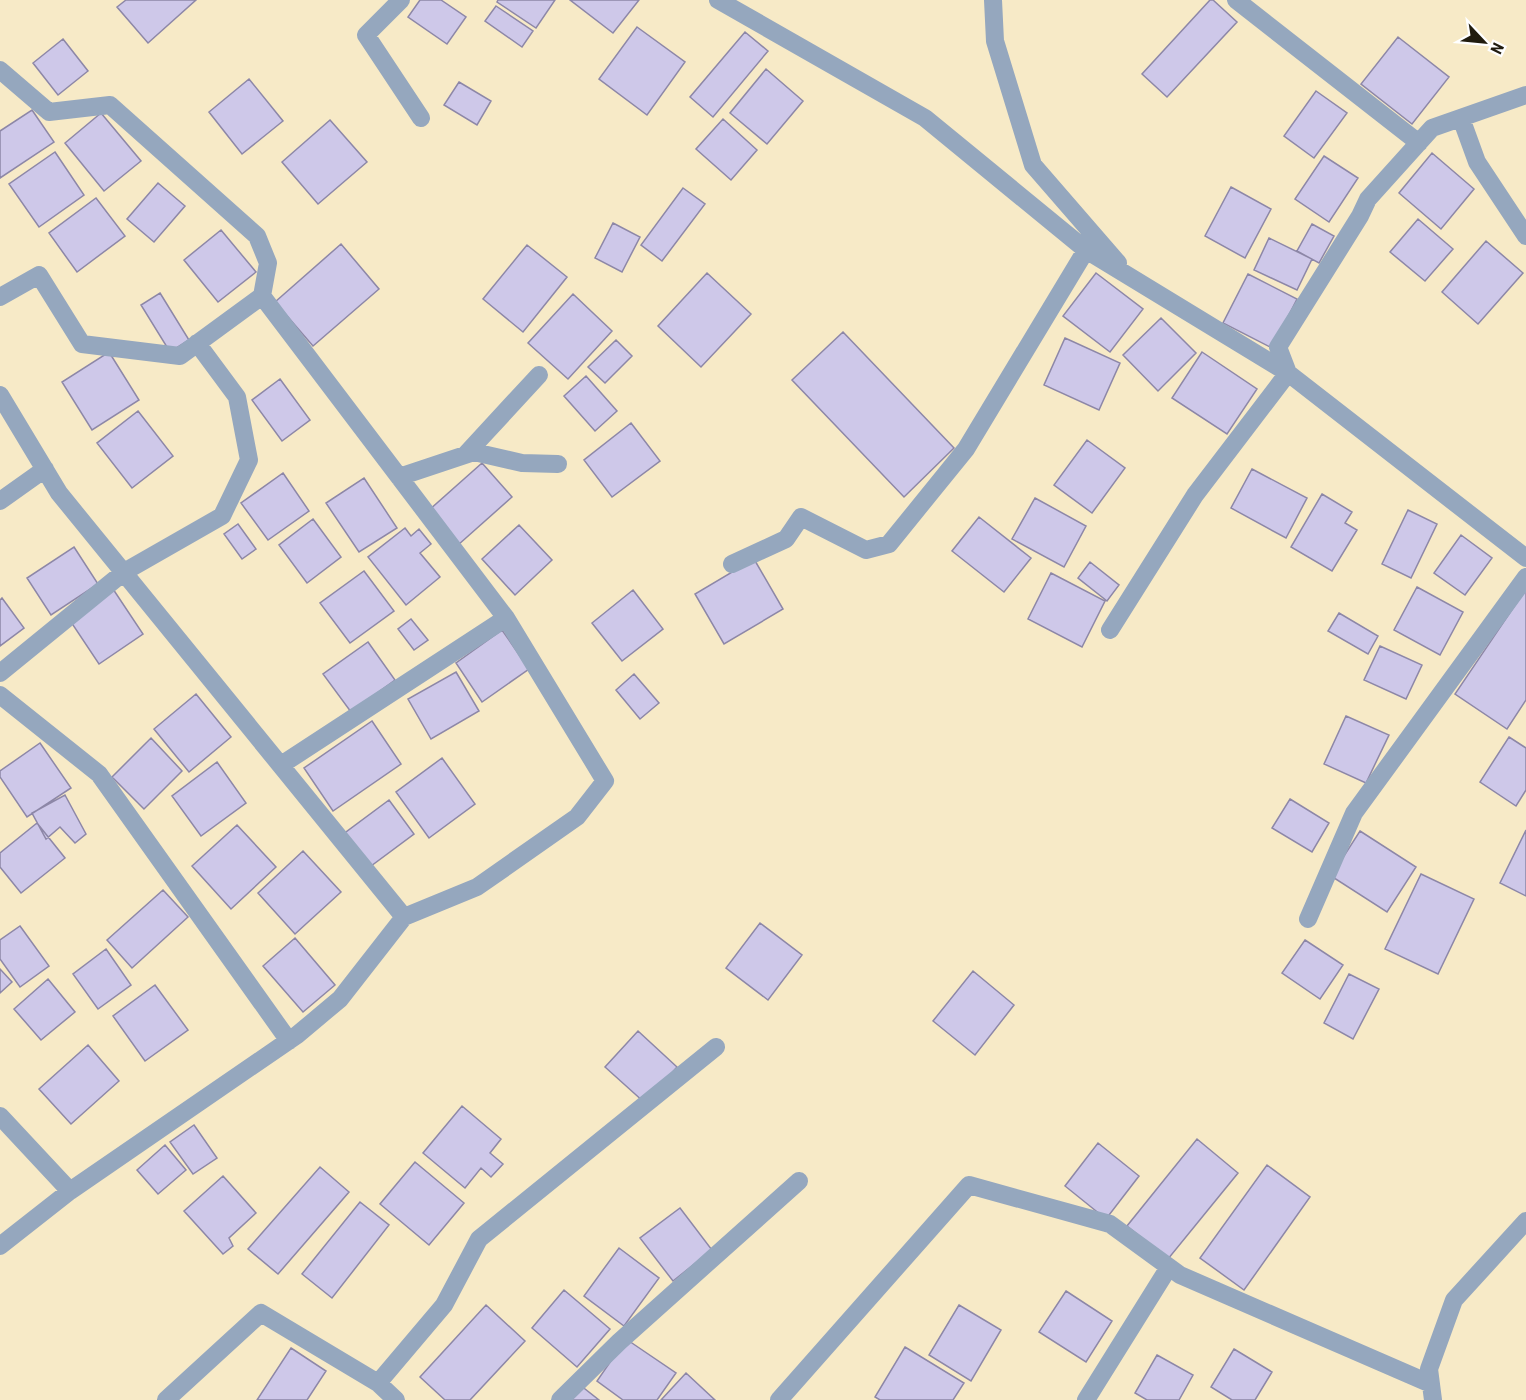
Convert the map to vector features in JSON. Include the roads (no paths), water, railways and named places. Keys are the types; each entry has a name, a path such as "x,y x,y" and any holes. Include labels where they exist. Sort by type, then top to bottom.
{"street":[{"path":"401,0 366,35 421,118"},
{"path":"718,0 926,118 1086,250 1288,373 1526,558"},
{"path":"993,0 994,41 1033,165 1129,276"},
{"path":"1236,0 1419,143"},
{"path":"0,70 49,112 110,105 256,236 268,263 262,296 180,356 82,344 39,276 0,297"},
{"path":"1288,373 1278,347 1360,216 1368,199 1432,128 1526,94"},
{"path":"1461,118 1477,162 1526,236"},
{"path":"732,564 786,539 801,517 866,550 889,544 966,449 1086,250"},
{"path":"0,1246 70,1191 289,1041 340,999 404,917 477,887 577,816 605,782 506,618 262,296"},
{"path":"0,673 124,573 222,516 249,460 237,397 197,343"},
{"path":"1110,630 1195,495 1288,373"},
{"path":"466,454 539,375"},
{"path":"0,395 59,493 404,917"},
{"path":"399,477 474,452 522,463 558,464"},
{"path":"0,501 45,469"},
{"path":"1308,919 1354,813 1526,577"},
{"path":"281,765 506,618"},
{"path":"0,695 99,774 289,1041"},
{"path":"378,1383 444,1305 479,1239 716,1047"},
{"path":"0,1116 70,1191"},
{"path":"560,1400 619,1342 799,1181"},
{"path":"778,1400 969,1185 1110,1224 1180,1275 1432,1392"},
{"path":"1432,1392 1429,1369 1454,1300 1526,1221"},
{"path":"1086,1400 1169,1267"},
{"path":"166,1400 261,1313 378,1383 396,1400"}]}
